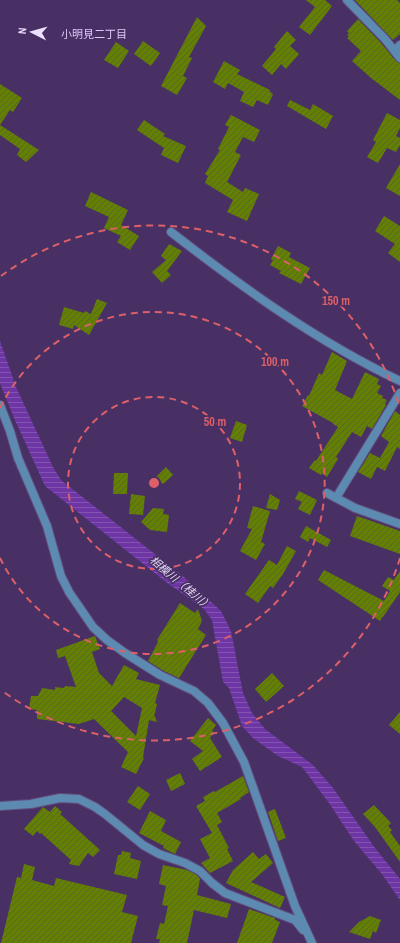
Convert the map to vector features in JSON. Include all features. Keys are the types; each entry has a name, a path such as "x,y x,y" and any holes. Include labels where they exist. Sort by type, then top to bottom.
{"street":[{"path":"347,0 398,51"},
{"path":"171,232 208,261 296,323 342,352 400,381"},
{"path":"336,498 400,393"},
{"path":"0,405 18,458 48,526 61,576 69,592 93,627 107,640 160,675 194,691 208,703 223,723 244,762 295,906 311,941"},
{"path":"327,493 355,508 400,524"},
{"path":"0,806 30,804 60,798 79,799 100,810 148,848 159,854 185,863 200,871 225,893 295,920 311,941"}],"water":[{"name":"相模川（桂川）","path":"0,341 16,387 53,467 61,480 184,577 221,611 231,631 243,693 252,713 265,729 313,765 333,788 375,848 400,879 400,900 381,873 354,841 329,803 302,767 278,756 253,738 242,726 229,688 223,682 212,620 204,609 166,582 45,486 0,383"}],"building":[{"path":"306,0 325,0 332,6 310,35 299,27 315,7"},
{"path":"355,0 397,0 400,3 400,34 393,40"},
{"path":"197,17 206,26 189,57 192,58 183,76 187,78 177,95 161,86"},
{"path":"358,19 396,61 400,63 400,100 371,78 352,61 361,51 347,38 349,37 347,35 349,33 347,31"},
{"path":"287,31 296,40 290,46 299,54 286,69 281,64 272,75 262,66 276,49 274,47"},
{"path":"143,41 160,53 151,66 134,54"},
{"path":"116,42 129,51 118,68 104,60"},
{"path":"224,61 240,70 237,74 270,90 273,94 268,105 257,100 253,107 240,101 244,92 228,83 225,89 213,82"},
{"path":"0,84 22,98 13,112 10,110 0,125"},
{"path":"290,100 310,110 313,104 333,116 326,129 287,106"},
{"path":"387,113 400,120 400,128 396,136 400,138 400,145 396,152 387,148 378,163 367,157 376,142 373,140"},
{"path":"231,115 260,130 254,142 243,137 235,152 241,155 227,182 243,192 245,188 259,194 247,221 227,212 233,200 205,183 208,176 205,174 220,150 218,149 229,127 225,125"},
{"path":"144,120 165,134 163,136 186,146 178,163 161,155 164,148 137,130"},
{"path":"0,125 39,150 26,162 17,155 20,149 0,135"},
{"path":"400,164 400,196 386,188"},
{"path":"91,192 128,210 121,225 139,236 130,250 117,242 121,236 104,228 109,217 85,206"},
{"path":"384,216 400,226 400,262 388,253 395,244 375,231"},
{"path":"169,244 182,251 167,271 171,275 162,283 152,272 166,260 161,256"},
{"path":"278,246 291,253 289,257 310,268 301,284 279,273 281,271 270,265 273,260 271,259"},
{"path":"97,299 107,303 89,335 74,325 73,329 59,325 64,307 84,313 85,311 91,314"},
{"path":"332,352 347,361 335,390 352,399 365,372 379,379 377,384 381,386 377,393 383,396 382,398 387,400 386,405 372,429 367,426 361,437 352,432 336,457 338,459 327,477 322,473 321,475 309,468 315,460 316,461 338,427 302,406 308,395 309,396 319,373 322,375"},
{"path":"395,411 400,415 400,449 397,447 385,471 377,467 371,479 358,472 370,453 380,458 389,442 381,436"},
{"path":"236,421 247,425 242,442 230,438"},
{"path":"166,467 173,475 163,484 156,477"},
{"path":"114,473 128,473 127,494 113,494"},
{"path":"299,491 317,500 310,515 298,509 302,502 295,499"},
{"path":"131,494 145,496 143,515 129,514"},
{"path":"270,494 280,500 277,510 266,508"},
{"path":"253,506 270,511 261,542 265,544 256,560 240,551 252,529 247,528"},
{"path":"153,508 164,509 163,514 169,515 167,532 150,530 141,522"},
{"path":"357,516 400,531 400,554 350,536"},
{"path":"306,526 331,540 327,547 310,538 308,542 300,537"},
{"path":"287,546 296,551 273,588 270,586 258,603 245,594 269,560 277,565"},
{"path":"324,570 384,601 390,591 382,586 388,577 394,580 400,571 400,592 380,621 318,580"},
{"path":"180,603 195,613 198,609 202,621 198,629 206,635 179,678 148,661 158,642 157,640"},
{"path":"95,636 100,649 92,652 99,673 112,686 124,665 139,673 136,679 160,685 155,703 157,704 154,714 157,722 149,720 144,758 136,774 121,767 128,752 94,719 79,724 37,719 37,710 29,709 31,696 38,696 42,688 55,690 55,687 76,687 65,656 58,658 56,650","holes":["124,697 142,708 136,736 111,711"]},
{"path":"272,673 284,686 266,702 255,689"},
{"path":"400,712 400,734 389,725"},
{"path":"208,718 216,725 210,738 222,757 200,771 192,759 203,751 190,741"},
{"path":"180,773 185,784 171,791 166,780"},
{"path":"243,776 249,792 240,798 241,799 217,813 222,822 217,825 229,848 227,849 233,861 210,873 201,863 210,858 200,839 212,833 196,806 205,801 203,797"},
{"path":"138,786 150,794 140,810 127,802"},
{"path":"374,805 391,823 388,826 392,830 390,832 400,846 400,862 375,827 363,814"},
{"path":"55,806 62,812 60,814 100,850 93,857 88,853 79,866 69,864 71,860 41,833 40,834 37,831 33,836 24,829 43,807 50,812"},
{"path":"275,809 286,838 278,841 268,812"},
{"path":"150,811 166,820 161,831 181,842 175,854 163,848 164,846 139,833"},
{"path":"122,851 131,853 130,858 141,861 137,879 114,874 118,855 121,855"},
{"path":"253,852 259,859 266,854 273,863 251,882 285,897 280,908 226,883 233,870"},
{"path":"24,864 35,867 32,880 54,886 56,878 127,895 122,912 138,916 131,943 1,943 17,877 21,878"},
{"path":"163,865 187,870 197,875 200,879 197,895 231,904 227,918 194,910 187,943 159,943 160,939 156,939 160,923 164,924 168,906 162,905 166,886 159,884"},
{"path":"249,909 275,918 275,920 280,922 272,943 237,943"},
{"path":"370,916 381,920 376,933 373,931 370,939 349,932 359,922"}],"district":[{"name":"小明見二丁目","path":"94,34"}]}
